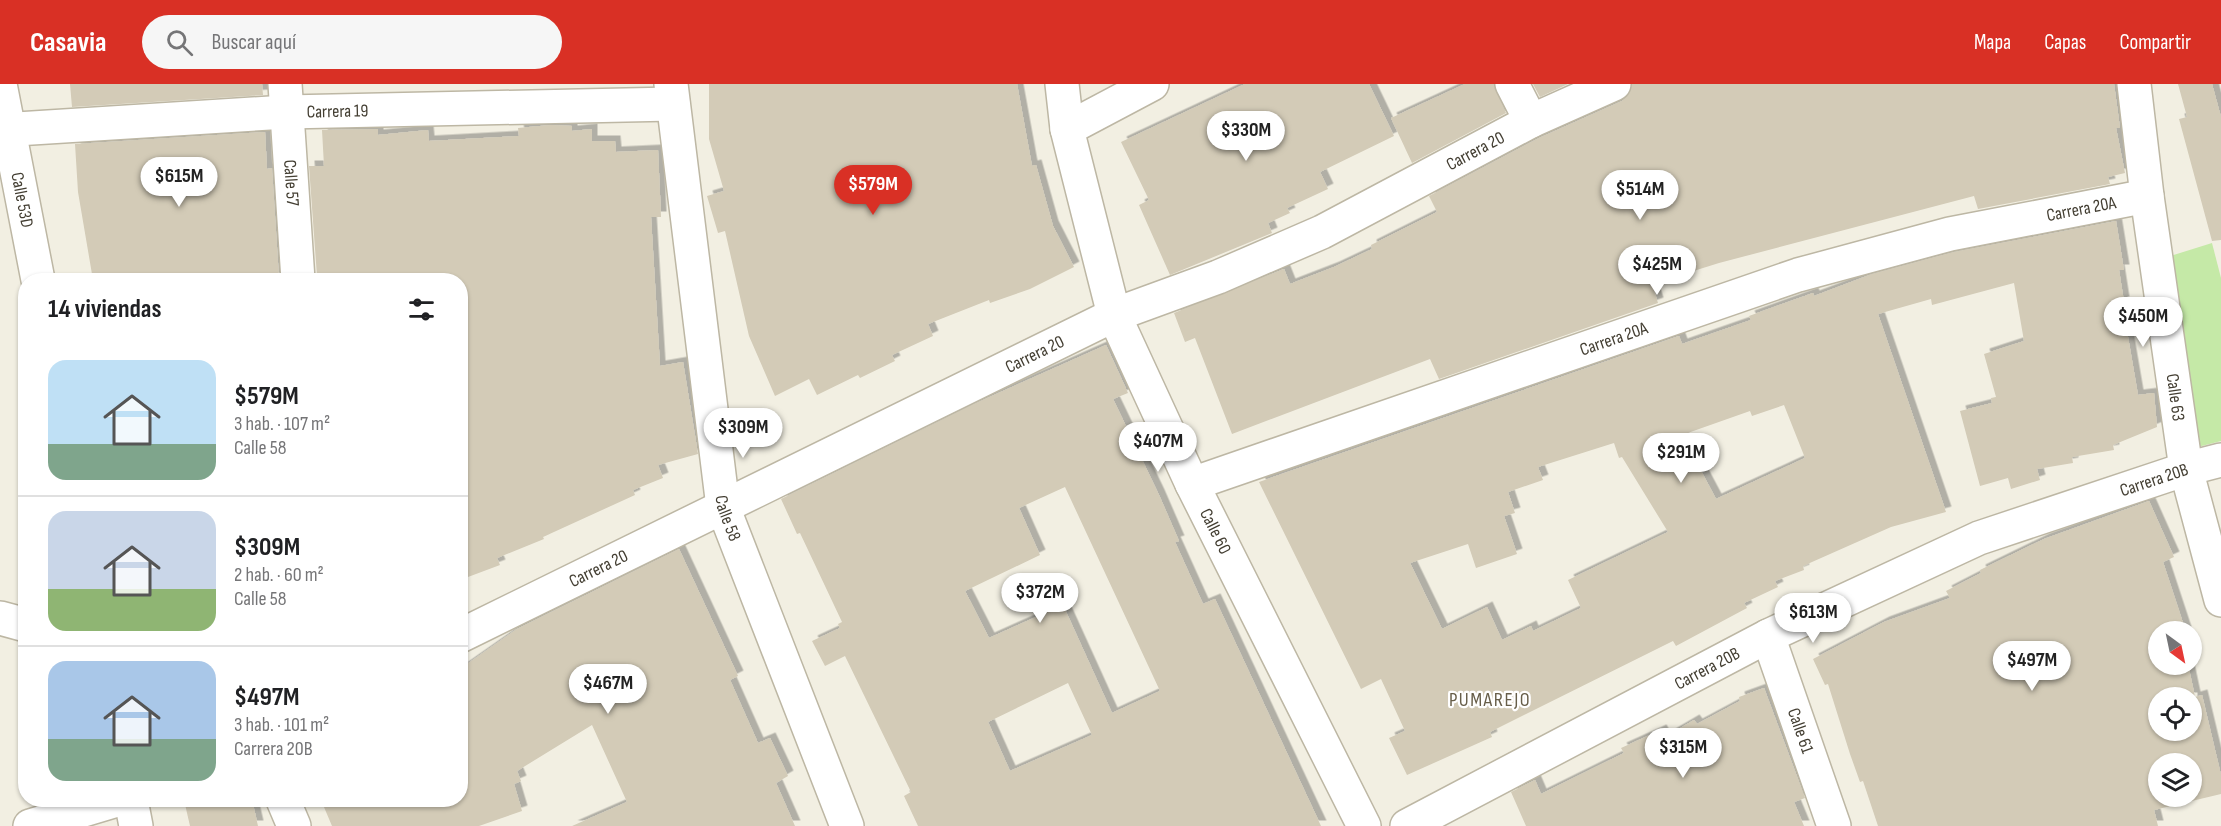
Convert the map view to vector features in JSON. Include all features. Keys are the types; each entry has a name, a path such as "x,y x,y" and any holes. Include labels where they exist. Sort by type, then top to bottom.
{"street":[{"name":"Calle 53D","path":"0,84 5,130 36,273"},
{"name":"Calle 60","path":"1062,84 1067,129 1114,315 1191,484 1364,826"},
{"path":"1067,129 1152,84"},
{"path":"1512,84 1531,121"},
{"name":"Carrera 20","path":"468,632 1114,315 1218,278 1322,232 1531,121 1614,84"},
{"name":"Calle 63","path":"2134,84 2147,196 2186,469 2221,600"},
{"name":"Carrera 19","path":"5,130 285,98 672,94"},
{"name":"Calle 58","path":"672,94 723,507 847,826"},
{"name":"Calle 57","path":"285,98 298,273"},
{"name":"Carrera 20A","path":"1191,484 1798,275 1950,234 2147,196"},
{"name":"Carrera 20B","path":"1407,826 1768,636 1979,538 2186,469 2221,460"},
{"path":"0,618 18,623"},
{"name":"Calle 61","path":"1768,636 1834,826"},
{"path":"30,826 94,807"},
{"path":"132,807 136,826"},
{"path":"286,807 294,826"}],"green space":[{"path":"2212,243 2221,278 2221,441 2194,448 2164,258"}],"building":[{"path":"70,84 262,84 263,95 72,107"},
{"path":"709,84 1017,84 1032,166 1036,165 1053,226 1074,267 1030,289 990,303 989,300 928,324 933,336 892,355 895,361 860,378 858,375 817,395 809,379 775,396 749,336 725,231 718,233 707,196 724,191 709,139"},
{"path":"1245,84 1369,84 1394,136 1320,172 1328,189 1287,208 1290,213 1268,223 1272,233 1170,275 1139,205 1149,200 1121,142"},
{"path":"1465,84 1493,84 1506,113 1412,163 1391,118"},
{"path":"1533,84 1568,84 1540,97"},
{"path":"1632,84 2114,84 2120,128 2116,128 2125,173 2108,177 2110,184 1978,209 1974,196 1719,263 1652,284 1658,303 1439,379 1430,359 1232,434 1195,338 1185,342 1174,313 1284,269 1290,284 1372,249 1371,245 1437,212 1429,196 1539,138 1622,101 1629,94"},
{"path":"2178,84 2212,84 2221,117 2221,240 2212,241 2179,119 2187,117"},
{"path":"551,125 572,126 572,131 592,129 592,141 615,141 616,152 658,150 661,217 651,217 660,366 683,362 698,454 658,465 663,478 633,490 635,495 543,537 544,539 497,558 500,565 468,577 468,273 317,273 309,166 324,166 322,130 378,129 378,135 428,130 429,141 519,136 518,128"},
{"path":"265,132 267,169 272,168 279,273 92,273 78,192 75,144"},
{"path":"2116,221 2124,270 2119,270 2124,302 2122,302 2138,395 2154,393 2157,427 2113,445 2114,450 2072,457 2073,463 2037,469 2040,480 2011,489 2008,478 1980,486 1960,411 1992,403 1991,398 1996,397 1984,354 2024,341 2014,283 1932,305 1931,299 1878,314 1946,512 1891,527 1803,566 1804,570 1775,581 1778,587 1744,603 1747,608 1676,646 1673,641 1490,732 1492,737 1407,775 1389,738 1405,731 1381,679 1361,689 1259,482 1679,336 1682,344 1751,320 1749,316 1813,293 1814,296 1872,274 1954,252","holes":["1784,405 1805,458 1716,499 1682,435 1750,411 1752,416","1614,443 1619,458 1622,457 1668,532 1568,580 1581,608 1533,631 1531,626 1502,640 1487,607 1442,629 1410,563 1468,544 1476,568 1517,554 1504,516 1515,513 1508,492 1543,480 1538,467"]},
{"path":"1106,345 1128,393 1113,399 1179,541 1175,542 1203,604 1215,599 1321,826 918,826 904,796 911,792 845,656 825,666 812,641 840,628 838,624 842,622 800,533 797,534 781,499 974,404","holes":["1065,487 1160,691 1112,713 1063,605 989,638 965,591 1040,555 1019,508","1068,683 1092,735 1010,771 988,722"]},
{"path":"2149,501 2174,557 2163,562 2182,621 2148,621 2148,675 2190,675 2193,687 2148,687 2148,741 2202,741 2202,695 2221,775 2221,794 2202,799 2202,753 2148,753 2148,807 2167,807 2154,810 2158,826 1878,826 1863,781 1860,782 1850,754 1828,684 1825,685 1813,659 1884,622 1950,598 1946,591 1981,573 1980,570 2044,539"},
{"path":"679,549 738,676 730,680 758,743 770,738 788,776 776,783 795,826 572,826 627,802 592,725 517,771 521,781 514,784 522,811 479,826 332,826 324,807 468,807 468,663 517,629"},
{"path":"1764,688 1805,798 1794,802 1804,826 1526,826 1511,792 1535,780 1541,794 1624,753 1621,748 1661,730 1665,737 1694,720 1697,724 1740,701 1739,697"},
{"path":"186,807 254,807 258,826 190,826"}],"district":[{"name":"PUMAREJO","path":"1490,699"}]}
